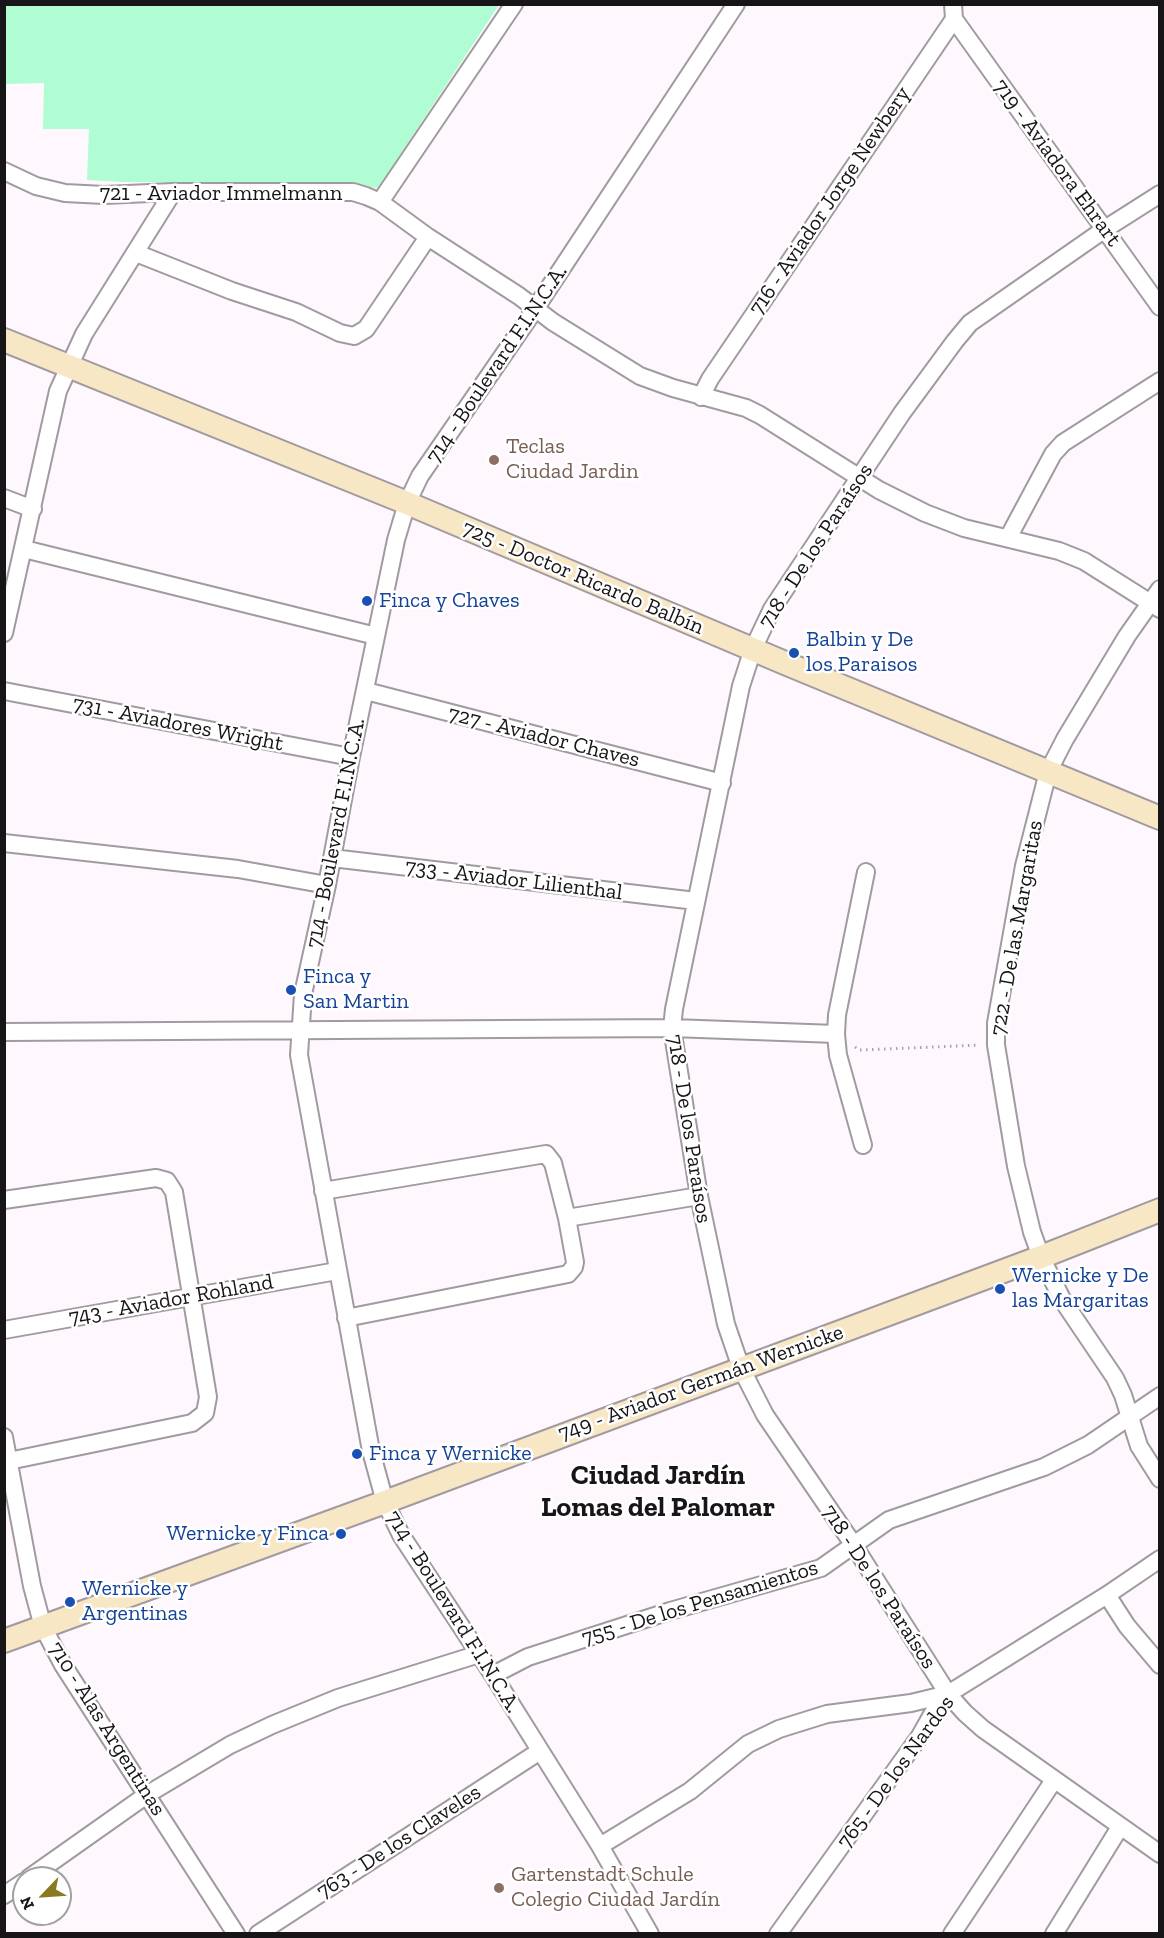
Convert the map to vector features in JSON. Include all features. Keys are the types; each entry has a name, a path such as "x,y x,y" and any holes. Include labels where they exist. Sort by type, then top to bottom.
{"street":[{"path":"380,201 514,4"},
{"name":"714 - Boulevard F.I.N.C.A.","path":"650,1934 600,1846 493,1675 401,1535 385,1502 371,1451 337,1271 299,1055 300,1031 303,994 327,885 351,757 396,540 407,503 420,476 535,309 736,4"},
{"name":"719 - Aviadora Ehrart","path":"953,12 1160,307"},
{"name":"716 - Aviador Jorge Newbery","path":"701,397 710,379 953,12"},
{"name":"721 - Aviador Immelmann","path":"4,171 36,186 65,193 104,195 173,192 353,192 380,201 428,237 554,322 640,376 760,415 879,490 925,513 963,528 1059,551 1083,561 1156,600"},
{"path":"4,633 58,391 84,334 173,192"},
{"name":"718 - De los Paraísos","path":"1160,194 1105,229 970,323 902,413 772,609 753,649 741,686 672,1028 699,1196 726,1324 741,1368 765,1415 853,1544 948,1694 983,1729 1160,1854"},
{"path":"136,253 232,291 296,312 347,336 354,336 366,328 428,237"},
{"name":"725 - Doctor Ricardo Balbín","path":"4,340 407,503 1160,818"},
{"path":"1008,538 1053,454 1063,443 1160,381"},
{"path":"4,498 33,508"},
{"path":"24,549 376,636"},
{"name":"722 - De las Margaritas","path":"1156,600 1127,636 1076,720 1048,772 1022,876 996,1023 996,1045 1016,1166 1032,1232 1041,1257 1063,1300 1114,1378 1139,1446 1160,1479"},
{"name":"731 - Aviadores Wright","path":"4,691 351,757"},
{"name":"727 - Aviador Chaves","path":"366,691 722,783"},
{"path":"4,843 238,869 327,885"},
{"name":"733 - Aviador Lilienthal","path":"332,858 696,901"},
{"path":"863,1145 838,1055 836,1034 837,1016 866,872"},
{"path":"4,1032 672,1028 836,1034"},
{"path":"323,1191 543,1154 549,1156 553,1163 567,1218 574,1262 571,1271 564,1275 346,1318"},
{"path":"4,1200 156,1178 167,1181 174,1192 208,1397 204,1413 192,1423 7,1461"},
{"path":"567,1218 699,1196"},
{"name":"749 - Aviador Germán Wernicke","path":"4,1641 385,1502 1041,1257 1160,1210"},
{"name":"743 - Aviador Rohland","path":"4,1330 191,1295 337,1271"},
{"name":"755 - De los Pensamientos","path":"493,1675 528,1658 670,1611 807,1573 827,1564 889,1520 902,1514 1044,1467 1088,1445 1160,1396"},
{"name":"710 - Alas Argentinas","path":"4,1437 32,1586 44,1627 63,1665 236,1934"},
{"name":"765 - De los Nardos","path":"778,1934 948,1694 1107,1595 1160,1559"},
{"path":"1107,1595 1127,1626 1160,1665"},
{"path":"46,1866 148,1794 230,1745 292,1716 338,1698 479,1654"},
{"path":"600,1846 690,1791 748,1744 779,1729 827,1714 911,1703 948,1694"},
{"name":"763 - De los Claveles","path":"258,1934 540,1751"},
{"path":"952,1934 1054,1780"},
{"path":"1054,1934 1120,1827"}],"path":[{"path":"836,1034 860,1050 996,1045"}],"green space":[{"path":"4,5 499,5 378,188 326,183 87,180 89,129 43,129 44,83 5,84"}],"place":[{"name":"Teclas Ciudad Jardin","path":"494,460"},
{"name":"Finca y Chaves","path":"367,601"},
{"name":"Balbin y De los Paraisos","path":"794,653"},
{"name":"Finca y San Martin","path":"291,990"},
{"name":"Wernicke y De las Margaritas","path":"1000,1289"},
{"name":"Finca y Wernicke","path":"357,1454"},
{"name":"Wernicke y Finca","path":"341,1534"},
{"name":"Wernicke y Argentinas","path":"70,1602"},
{"name":"Gartenstadt Schule Colegio Ciudad Jardín","path":"499,1888"}],"district":[{"name":"Ciudad Jardín Lomas del Palomar","path":"658,1492"}]}
